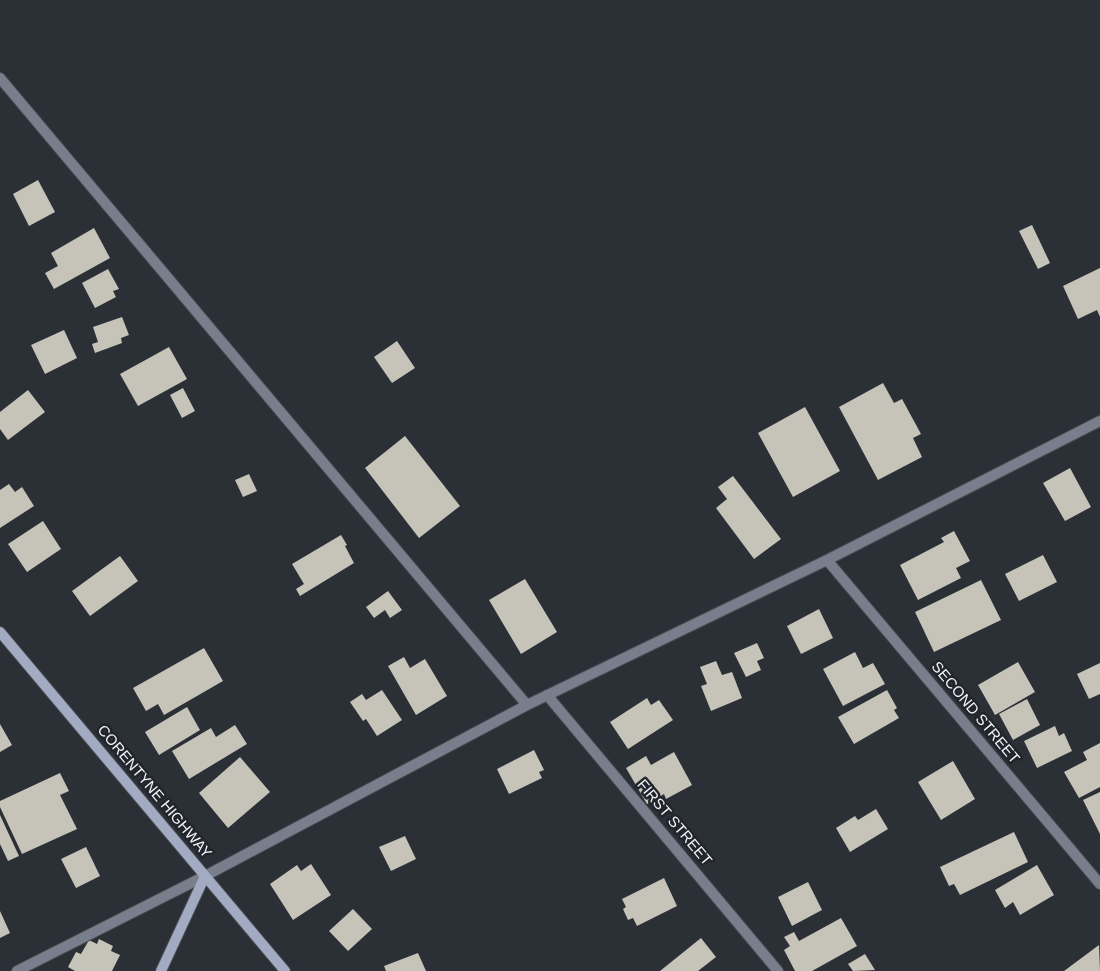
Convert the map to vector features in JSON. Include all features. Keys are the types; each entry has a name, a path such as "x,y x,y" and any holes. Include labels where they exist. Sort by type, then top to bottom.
{"main road":[{"name":"CORENTYNE HIGHWAY","path":"0,632 285,971"},
{"path":"161,971 205,876"}],"street":[{"path":"0,78 527,705"},
{"path":"18,971 205,876 527,705 826,560 1100,421"},
{"name":"SECOND STREET","path":"826,560 1100,884"},
{"name":"FIRST STREET","path":"547,695 778,971"}],"building":[{"path":"38,180 55,212 29,226 13,194"},
{"path":"1032,225 1050,263 1038,269 1019,231"},
{"path":"94,228 110,258 54,289 45,273 58,266 51,253"},
{"path":"1100,268 1100,317 1097,310 1078,319 1063,286"},
{"path":"108,269 119,289 113,291 116,297 95,308 82,283"},
{"path":"122,317 129,335 121,338 122,343 95,353 92,344 98,342 93,327"},
{"path":"64,330 77,358 45,374 31,345"},
{"path":"397,341 415,368 392,383 374,357"},
{"path":"169,347 187,379 138,406 120,374"},
{"path":"883,383 894,403 902,399 921,434 913,438 922,457 878,480 839,407"},
{"path":"183,388 195,411 182,418 170,395"},
{"path":"28,390 45,412 8,440 0,429 0,412"},
{"path":"805,407 840,471 793,497 758,433"},
{"path":"405,436 460,506 419,538 365,468"},
{"path":"1070,468 1091,507 1065,521 1043,483"},
{"path":"249,474 257,491 243,497 235,480"},
{"path":"733,476 781,539 754,559 716,508 727,499 718,487"},
{"path":"9,484 15,492 22,487 34,506 0,528 0,490"},
{"path":"43,521 61,549 27,572 8,544"},
{"path":"954,531 970,561 956,568 961,578 918,600 900,565 944,542 941,538"},
{"path":"341,535 354,563 300,596 296,589 304,584 292,564"},
{"path":"1043,555 1057,582 1019,601 1005,574"},
{"path":"120,556 138,581 90,616 72,591"},
{"path":"525,579 557,632 521,654 489,600"},
{"path":"981,580 1001,620 934,652 915,612"},
{"path":"388,591 402,610 390,618 385,610 374,618 366,607"},
{"path":"819,609 833,638 801,654 787,626"},
{"path":"757,643 764,658 757,661 761,670 746,677 734,653"},
{"path":"204,648 223,681 164,715 158,704 146,711 133,688"},
{"path":"855,652 863,668 873,663 885,684 843,706 823,669"},
{"path":"404,657 410,668 425,659 447,696 416,715 388,666"},
{"path":"716,661 722,675 732,672 742,698 711,711 701,686 707,684 700,667"},
{"path":"1018,662 1035,692 995,715 978,685"},
{"path":"1100,663 1100,694 1089,699 1077,674"},
{"path":"382,690 402,720 377,736 366,719 363,721 350,702 362,694 366,700"},
{"path":"887,690 897,708 894,710 899,718 854,744 838,717"},
{"path":"647,698 651,705 659,700 673,720 628,749 610,722"},
{"path":"1027,699 1040,725 1013,740 999,714"},
{"path":"187,707 200,730 159,755 145,732"},
{"path":"0,724 12,745 0,752"},
{"path":"235,725 247,744 189,779 172,751 211,728 216,737"},
{"path":"1055,726 1059,736 1064,733 1072,751 1037,768 1024,741"},
{"path":"1100,743 1100,787 1079,798 1064,772 1087,760 1083,752"},
{"path":"534,750 544,770 539,772 542,778 509,794 497,769"},
{"path":"674,752 692,785 666,799 664,794 647,804 626,768 646,756 651,765"},
{"path":"240,757 270,792 228,828 199,793"},
{"path":"953,761 975,799 941,820 918,782"},
{"path":"60,773 69,791 60,795 77,829 22,854 0,807 0,801"},
{"path":"1100,792 1100,834 1083,800"},
{"path":"876,809 888,829 850,852 836,828 855,816 858,820"},
{"path":"0,815 19,856 8,861 0,844"},
{"path":"1014,832 1028,862 960,895 954,884 949,886 940,867"},
{"path":"405,836 416,859 391,871 379,847"},
{"path":"86,847 100,876 76,888 61,859"},
{"path":"311,864 331,895 293,920 270,884 297,865 301,871"},
{"path":"1037,865 1054,895 1020,915 1013,902 1005,908 995,890"},
{"path":"664,878 677,906 637,926 633,918 628,920 623,909 626,907 622,899"},
{"path":"808,882 822,910 792,926 778,897"},
{"path":"353,909 372,929 348,951 329,931"},
{"path":"0,911 10,933 0,938"},
{"path":"841,918 857,946 812,971 795,971 784,950 790,946 784,937 794,932 799,941"},
{"path":"701,938 716,957 698,971 660,971"},
{"path":"99,939 113,946 111,951 120,955 112,971 75,971 68,967 76,952 81,954 89,940 97,944"},
{"path":"1099,945 1100,971 1064,971"},
{"path":"418,953 426,971 386,971 384,966"},
{"path":"865,954 875,970 853,971 848,964"}]}
